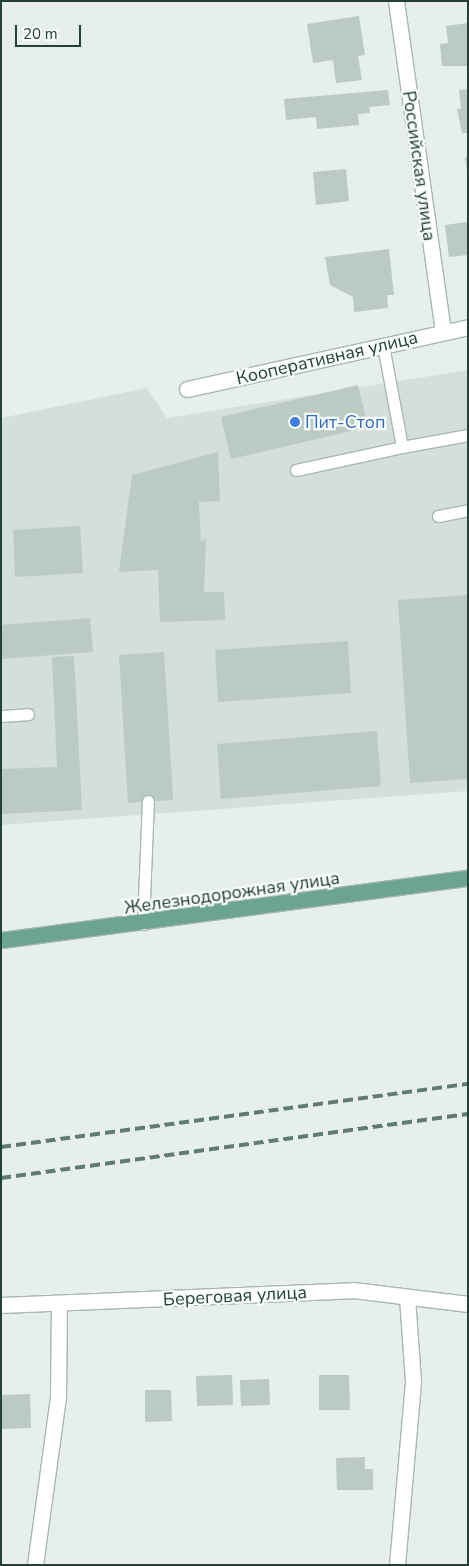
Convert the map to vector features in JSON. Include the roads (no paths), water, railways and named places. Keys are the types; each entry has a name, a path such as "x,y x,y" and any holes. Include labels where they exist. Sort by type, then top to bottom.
{"main road":[{"name":"Железнодорожная улица","path":"1,940 143,924 468,878"}],"street":[{"name":"Российская улица","path":"396,1 443,332"},
{"name":"Кооперативная улица","path":"187,389 468,327"},
{"name":"Береговая улица","path":"1,1305 353,1290 468,1304"},
{"path":"397,1565 413,1381 407,1298"},
{"path":"35,1565 58,1398 59,1303"}],"lane":[{"path":"383,345 402,447"},
{"path":"296,470 468,435"},
{"path":"438,516 468,510"},
{"path":"1,716 28,714"},
{"path":"143,924 148,801"}],"railway":[{"path":"1,1147 468,1084"},
{"path":"1,1178 468,1114"}],"place":[{"name":"Пит-Стоп","path":"295,422"}]}
